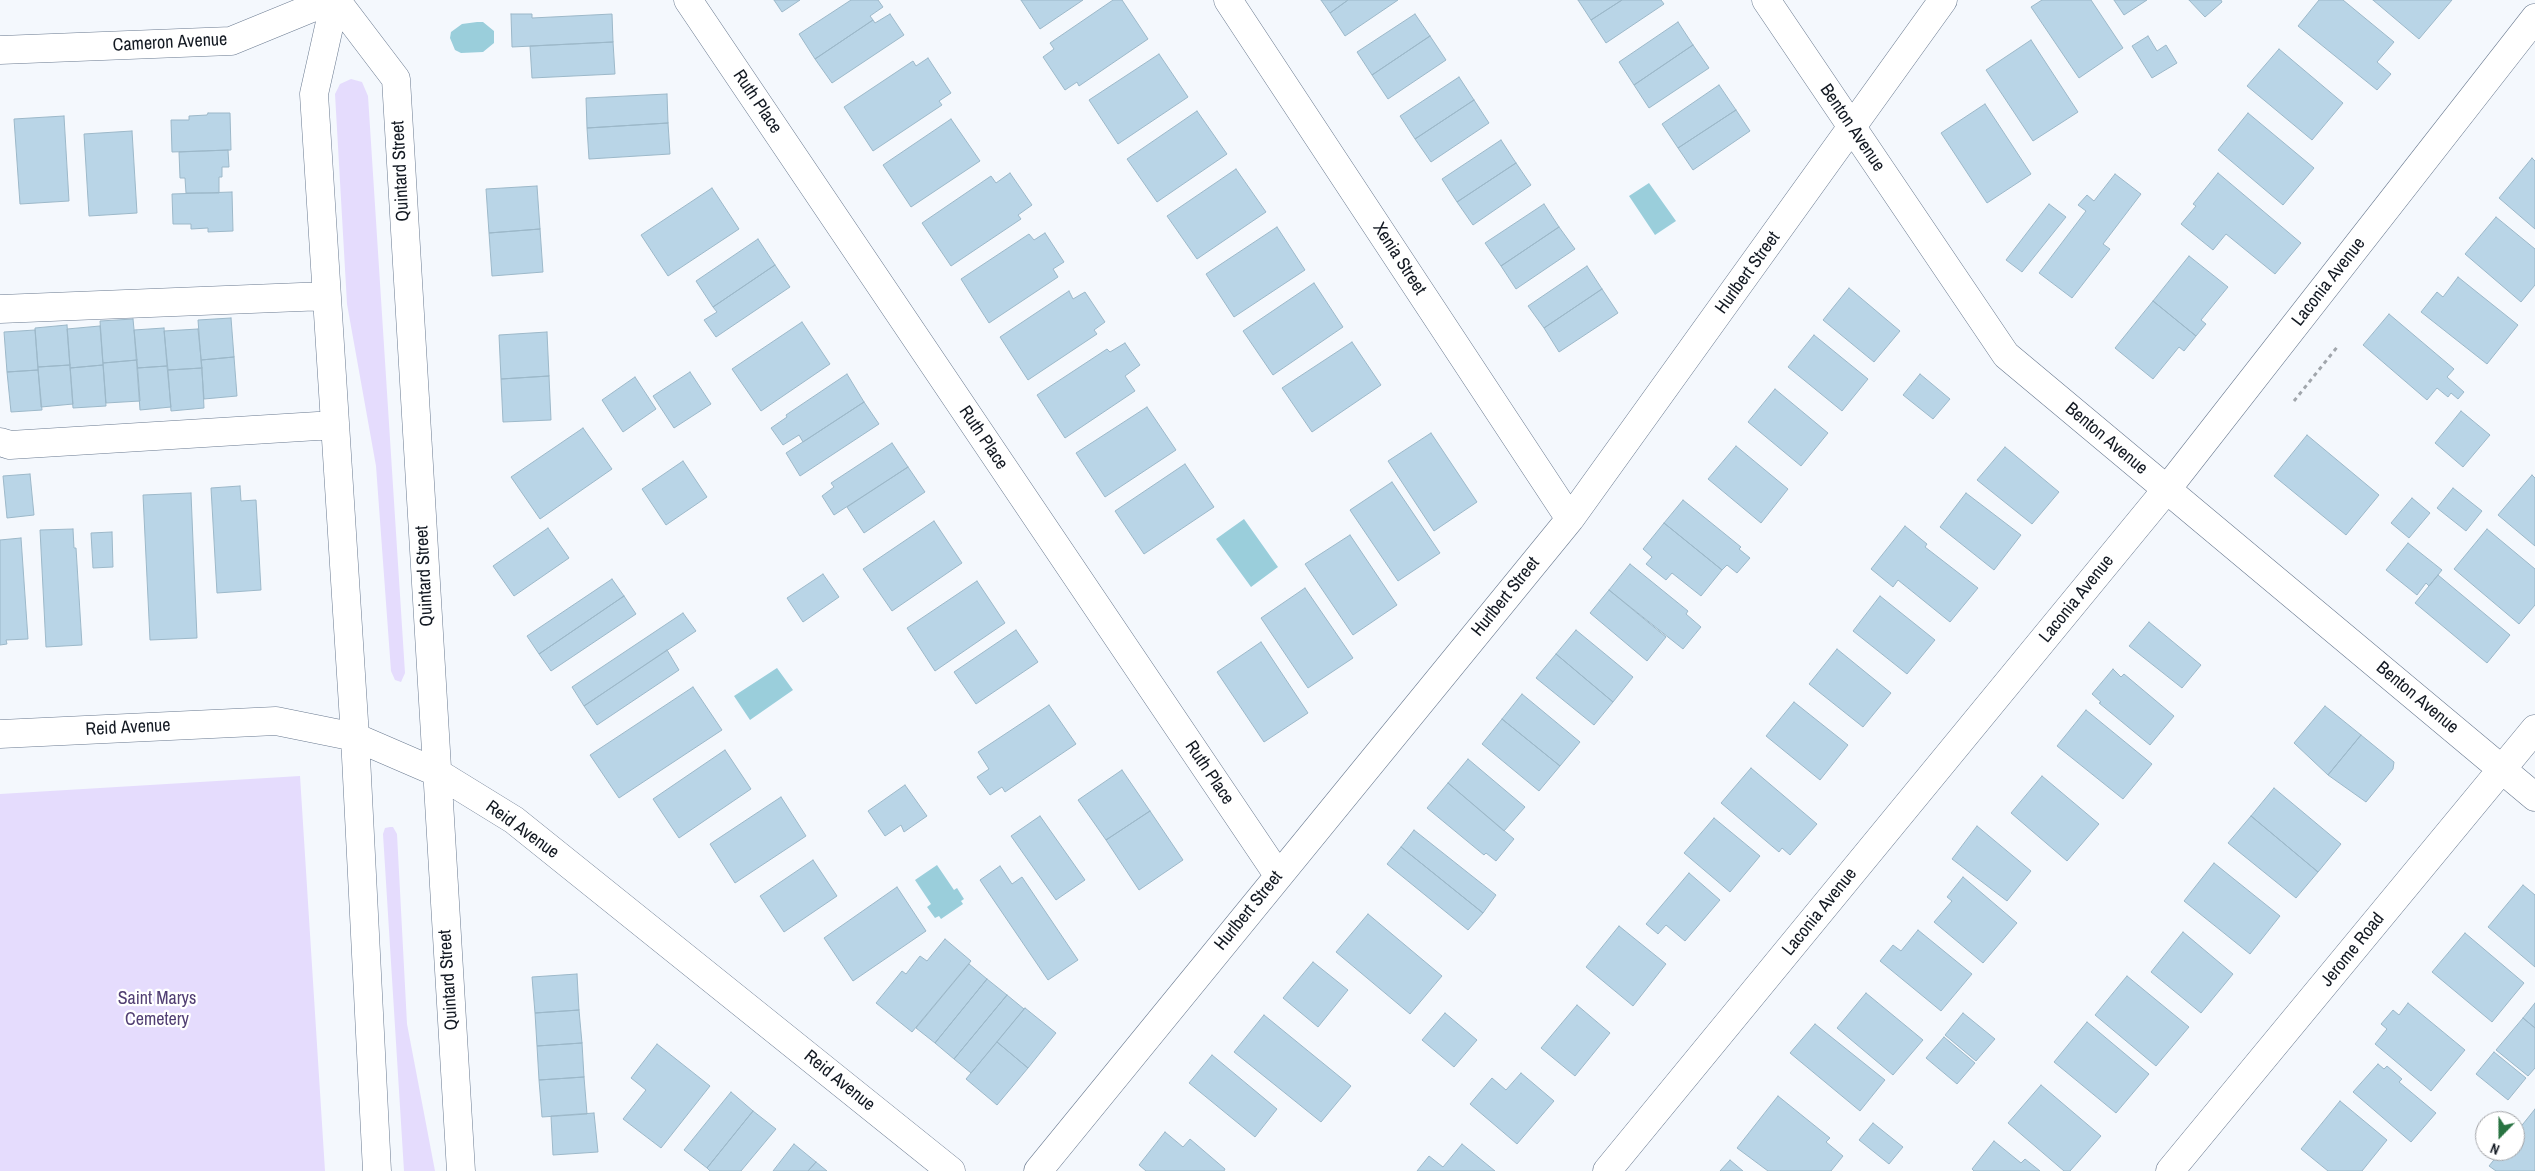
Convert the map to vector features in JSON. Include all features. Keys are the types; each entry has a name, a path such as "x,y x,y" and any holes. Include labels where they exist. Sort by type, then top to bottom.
{"street":[{"name":"Cameron Avenue","path":"0,50 231,41 334,0"},
{"path":"334,0 314,94 355,737 377,1171"},
{"name":"Quintard Street","path":"334,0 396,79 461,1171"},
{"name":"Ruth Place","path":"688,0 1278,875"},
{"name":"Xenia Street","path":"1228,0 1570,519"},
{"name":"Benton Avenue","path":"1766,0 2006,355 2535,797"},
{"name":"Hurlbert Street","path":"1038,1171 1570,519 1852,129 1942,0"},
{"name":"Laconia Avenue","path":"1608,1171 2167,490 2535,18"},
{"path":"0,309 326,296"},
{"path":"0,442 10,445 334,425"},
{"name":"Reid Avenue","path":"0,734 276,721 355,737 436,772 514,820 951,1171"},
{"name":"Jerome Road","path":"2170,1171 2535,729"}],"path":[{"path":"2294,401 2338,346"}],"green space":[{"path":"351,79 362,82 368,96 405,673 401,682 395,680 391,671 376,466 347,304 335,94 340,84"},
{"name":"Saint Marys Cemetery","path":"300,776 325,1171 0,1171 0,794"},
{"path":"393,827 397,834 407,1024 435,1171 404,1171 383,834 385,828"}],"water":[{"path":"483,22 494,31 494,43 483,52 461,53 455,50 450,38 451,32 462,24"},
{"path":"1649,183 1676,221 1655,235 1629,196"},
{"path":"1244,519 1278,567 1251,587 1216,539"},
{"path":"777,668 793,690 750,720 734,696"},
{"path":"937,865 954,890 957,888 964,899 961,901 963,904 941,919 939,916 935,918 927,907 931,904 915,880"}],"building":[{"path":"774,0 800,0 782,12"},
{"path":"851,0 878,0 883,7 870,16 873,20 815,59 799,34"},
{"path":"1021,0 1083,0 1040,29"},
{"path":"1113,0 1122,0 1148,39 1079,86 1077,82 1065,90 1043,57 1054,49 1050,43"},
{"path":"1321,0 1348,0 1330,13"},
{"path":"1348,0 1398,0 1345,36 1330,13"},
{"path":"1578,0 1622,0 1591,20"},
{"path":"1622,0 1661,0 1664,4 1606,43 1591,20"},
{"path":"2042,0 2091,0 2123,48 2079,78 2031,7"},
{"path":"2114,0 2147,0 2124,15"},
{"path":"2189,0 2221,0 2222,2 2205,17"},
{"path":"2319,0 2343,0 2394,42 2377,62 2391,74 2377,90 2298,26"},
{"path":"2373,0 2452,0 2419,39"},
{"path":"511,14 532,14 532,18 612,14 613,42 512,47"},
{"path":"890,14 904,35 832,83 815,59 873,20 875,23"},
{"path":"1415,14 1430,36 1372,75 1357,52"},
{"path":"1678,22 1693,45 1634,85 1619,62"},
{"path":"1430,36 1446,60 1388,99 1372,75"},
{"path":"2148,36 2157,51 2166,45 2177,63 2152,78 2132,46"},
{"path":"2031,40 2078,112 2033,141 1986,70"},
{"path":"613,42 615,74 532,78 530,46"},
{"path":"1693,45 1709,68 1649,108 1634,85"},
{"path":"2279,49 2343,103 2312,140 2247,86"},
{"path":"1159,54 1188,97 1118,144 1089,100"},
{"path":"928,58 951,93 939,101 942,105 873,151 844,107 913,61 916,66"},
{"path":"1459,77 1474,100 1415,139 1400,116"},
{"path":"1719,85 1736,110 1678,148 1662,124"},
{"path":"667,94 668,123 587,128 586,98"},
{"path":"1474,100 1489,123 1431,162 1415,139"},
{"path":"1985,104 2031,174 1987,203 1941,133"},
{"path":"1736,110 1750,131 1693,170 1678,148"},
{"path":"1197,111 1227,154 1157,202 1127,159"},
{"path":"208,113 230,113 231,150 172,152 171,120 189,120 189,116 207,115"},
{"path":"2248,113 2314,168 2283,205 2218,150"},
{"path":"64,116 69,201 20,204 14,119"},
{"path":"951,119 980,161 911,207 883,165"},
{"path":"668,123 670,154 589,159 587,128"},
{"path":"132,131 137,213 89,216 84,134"},
{"path":"1501,140 1516,163 1457,202 1442,179"},
{"path":"228,150 229,167 222,167 222,177 219,177 219,193 186,193 185,178 180,178 179,152"},
{"path":"2532,158 2535,161 2535,229 2499,198"},
{"path":"1516,163 1531,185 1473,225 1457,202"},
{"path":"1236,169 1266,212 1197,259 1167,216"},
{"path":"1010,173 1032,205 1018,215 1021,219 951,266 922,223 991,176 996,183"},
{"path":"2218,173 2301,243 2275,274 2226,234 2213,250 2181,224 2196,206 2193,204"},
{"path":"2115,174 2141,194 2103,244 2110,249 2072,298 2039,273 2086,211 2078,205 2087,195 2094,201"},
{"path":"537,186 540,229 489,233 486,189"},
{"path":"712,188 739,229 668,276 641,235"},
{"path":"232,192 233,231 208,232 208,228 191,229 191,224 173,224 172,194"},
{"path":"1544,204 1559,227 1501,266 1485,243"},
{"path":"2049,204 2066,217 2022,272 2006,260"},
{"path":"2496,217 2535,249 2535,285 2521,302 2465,254"},
{"path":"1277,227 1305,270 1234,317 1206,274"},
{"path":"1559,227 1575,249 1516,289 1501,266"},
{"path":"540,229 543,272 492,276 489,233"},
{"path":"1045,233 1064,262 1053,269 1058,277 989,323 961,279 1029,234 1034,240"},
{"path":"758,239 775,265 713,307 696,281"},
{"path":"2189,256 2228,287 2201,320 2206,324 2196,336 2153,301"},
{"path":"775,265 790,287 716,337 704,320 717,312 713,307"},
{"path":"1587,266 1602,289 1544,328 1528,306"},
{"path":"2458,277 2518,325 2487,364 2421,312 2437,292 2443,297"},
{"path":"1314,283 1343,327 1273,375 1243,331"},
{"path":"1849,288 1900,331 1874,362 1823,320"},
{"path":"1602,289 1618,313 1559,352 1544,328"},
{"path":"1069,291 1073,299 1085,292 1105,322 1094,330 1097,334 1028,380 1000,337"},
{"path":"2153,301 2196,336 2184,351 2179,347 2153,379 2115,348"},
{"path":"2389,314 2454,369 2447,377 2464,392 2458,399 2451,393 2448,397 2437,388 2427,400 2363,345"},
{"path":"231,318 234,357 201,360 198,320"},
{"path":"133,319 137,360 103,363 100,321"},
{"path":"802,322 830,364 761,411 732,369"},
{"path":"67,325 70,365 38,367 35,328"},
{"path":"100,326 103,365 70,368 67,329"},
{"path":"164,328 167,366 137,368 134,330"},
{"path":"198,329 202,368 168,370 164,331"},
{"path":"35,330 38,370 7,372 4,332"},
{"path":"547,332 549,376 501,379 499,335"},
{"path":"1814,335 1868,379 1842,411 1788,367"},
{"path":"1352,342 1381,385 1312,432 1282,388"},
{"path":"1125,343 1140,365 1125,376 1135,391 1065,438 1037,395 1107,349 1110,352"},
{"path":"234,357 237,396 204,399 201,360"},
{"path":"137,360 140,401 106,403 103,363"},
{"path":"70,365 73,404 41,407 38,367"},
{"path":"103,365 106,406 73,408 70,368"},
{"path":"167,366 171,407 140,410 137,368"},
{"path":"202,368 204,408 171,411 168,370"},
{"path":"38,370 42,410 11,412 7,372"},
{"path":"690,372 711,404 674,428 653,396"},
{"path":"847,374 864,402 803,442 799,435 783,445 771,428 787,417 786,415"},
{"path":"1920,374 1950,399 1933,419 1903,395"},
{"path":"549,376 551,420 503,422 501,379"},
{"path":"635,377 656,409 623,432 602,400"},
{"path":"1775,389 1828,433 1801,466 1748,422"},
{"path":"864,402 879,424 800,476 786,453"},
{"path":"1147,407 1176,450 1105,497 1076,453"},
{"path":"2461,411 2490,435 2463,467 2435,443"},
{"path":"583,428 612,469 540,519 511,477"},
{"path":"1431,433 1477,502 1434,531 1388,461"},
{"path":"2307,435 2379,495 2346,535 2274,476"},
{"path":"892,443 908,467 834,515 822,496 834,487 831,483"},
{"path":"1736,446 1788,489 1761,523 1708,479"},
{"path":"2005,447 2059,492 2032,524 1977,480"},
{"path":"683,461 707,497 666,525 642,489"},
{"path":"1185,464 1214,507 1144,554 1115,511"},
{"path":"908,467 925,492 864,533 847,507"},
{"path":"30,474 34,515 7,518 3,476"},
{"path":"2532,475 2535,478 2535,546 2498,515"},
{"path":"1392,482 1440,553 1398,581 1350,510"},
{"path":"240,486 241,501 256,500 261,590 217,593 211,488"},
{"path":"2453,488 2482,511 2466,531 2437,508"},
{"path":"191,493 197,638 150,640 143,495"},
{"path":"1966,493 2021,535 1994,570 1940,527"},
{"path":"2412,498 2430,513 2409,538 2391,523"},
{"path":"1683,500 1741,547 1739,549 1750,558 1737,573 1727,565 1722,570 1664,523"},
{"path":"934,521 962,563 892,611 863,569"},
{"path":"1664,523 1722,570 1701,596 1672,573 1666,580 1646,564 1652,557 1643,549"},
{"path":"1905,526 1927,544 1925,547 1978,588 1950,622 1898,580 1893,587 1871,569"},
{"path":"548,528 569,558 514,596 493,566"},
{"path":"73,529 74,548 76,548 82,645 46,647 40,530"},
{"path":"2487,529 2535,569 2535,605 2519,624 2454,569"},
{"path":"112,532 113,567 93,568 91,533"},
{"path":"1350,535 1397,605 1353,635 1305,564"},
{"path":"21,538 28,639 6,640 7,644 0,645 0,540"},
{"path":"2408,543 2442,570 2429,586 2426,583 2417,595 2386,570"},
{"path":"1630,564 1688,611 1686,614 1701,627 1683,649 1609,590"},
{"path":"823,574 839,597 803,622 787,598"},
{"path":"2438,575 2510,635 2487,663 2415,603"},
{"path":"612,579 624,596 539,654 527,636"},
{"path":"977,581 1005,623 935,671 907,628"},
{"path":"1305,588 1353,658 1308,688 1261,618"},
{"path":"1609,590 1666,637 1647,661 1590,613"},
{"path":"624,596 636,614 551,671 539,654"},
{"path":"1880,596 1935,640 1907,674 1853,631"},
{"path":"683,613 696,631 584,706 572,687"},
{"path":"2149,622 2201,665 2182,688 2129,646"},
{"path":"1016,630 1038,662 976,704 954,672"},
{"path":"1576,630 1633,677 1613,702 1556,654"},
{"path":"1261,642 1308,713 1264,742 1217,672"},
{"path":"1837,649 1891,693 1863,727 1809,684"},
{"path":"667,650 679,670 597,725 584,706"},
{"path":"1556,654 1613,702 1594,725 1536,678"},
{"path":"2113,669 2121,677 2124,674 2174,716 2150,745 2099,703 2101,702 2092,694"},
{"path":"693,687 722,730 619,798 590,755"},
{"path":"1522,694 1580,742 1560,766 1502,719"},
{"path":"1794,702 1848,745 1820,780 1766,736"},
{"path":"1049,705 1076,744 1005,792 1002,787 990,795 977,777 989,769 978,752"},
{"path":"2325,706 2361,735 2328,775 2294,743"},
{"path":"2086,710 2152,764 2123,799 2057,746"},
{"path":"1502,719 1560,766 1539,791 1482,744"},
{"path":"2361,735 2394,762 2393,769 2366,802 2328,775"},
{"path":"725,750 751,789 679,838 653,799"},
{"path":"1468,759 1525,807 1504,831 1448,783"},
{"path":"1751,768 1817,824 1790,855 1782,848 1779,852 1721,803"},
{"path":"1122,770 1150,811 1106,840 1078,800"},
{"path":"2042,776 2099,824 2067,861 2011,813"},
{"path":"1448,783 1514,839 1496,861 1486,853 1484,855 1427,808"},
{"path":"905,785 927,816 904,832 901,825 885,836 868,811"},
{"path":"2274,788 2341,844 2318,872 2251,816"},
{"path":"781,797 806,836 735,883 710,844"},
{"path":"1150,811 1183,860 1139,890 1106,840"},
{"path":"1040,816 1085,880 1056,900 1011,836"},
{"path":"2251,816 2318,872 2296,898 2228,843"},
{"path":"1714,818 1760,856 1730,892 1684,853"},
{"path":"1977,826 2031,871 2007,901 1952,859"},
{"path":"1414,830 1496,895 1483,913 1401,847"},
{"path":"1401,847 1483,913 1468,930 1387,864"},
{"path":"813,860 837,896 784,932 760,896"},
{"path":"2214,863 2280,916 2250,954 2184,901"},
{"path":"1000,866 1012,884 1022,877 1078,960 1048,980 980,880"},
{"path":"1689,873 1720,900 1685,941 1666,925 1658,934 1646,924"},
{"path":"1963,877 2017,923 1983,963 1934,922 1952,901 1947,897"},
{"path":"2523,885 2535,895 2535,967 2488,927"},
{"path":"897,887 926,931 853,981 824,938"},
{"path":"1368,914 1442,976 1410,1014 1336,952"},
{"path":"1619,926 1666,964 1633,1006 1586,967"},
{"path":"1918,930 1972,974 1941,1011 1880,961 1893,945 1901,951"},
{"path":"2183,932 2233,974 2201,1013 2151,972"},
{"path":"2465,933 2524,983 2492,1022 2432,972"},
{"path":"945,939 971,961 912,1032 876,1003 902,971 906,974 920,956 927,961"},
{"path":"1313,962 1348,990 1318,1027 1283,998"},
{"path":"969,964 987,979 935,1043 916,1028"},
{"path":"577,974 579,1010 535,1013 532,977"},
{"path":"2127,976 2189,1027 2156,1066 2095,1015"},
{"path":"987,979 1007,995 954,1059 935,1043"},
{"path":"1866,993 1923,1040 1893,1075 1837,1028"},
{"path":"1007,995 1024,1009 971,1073 954,1059"},
{"path":"2408,1003 2465,1050 2431,1091 2375,1044 2387,1029 2381,1024 2393,1010 2399,1015"},
{"path":"2535,1003 2535,1028 2523,1018"},
{"path":"1577,1005 1610,1033 1575,1076 1541,1048"},
{"path":"1025,1008 1056,1033 1028,1068 997,1042"},
{"path":"579,1010 582,1043 537,1046 535,1013"},
{"path":"1445,1013 1477,1040 1454,1067 1422,1040"},
{"path":"1963,1013 1995,1039 1976,1061 1945,1035"},
{"path":"1264,1015 1351,1086 1321,1122 1234,1052"},
{"path":"2523,1018 2535,1028 2535,1068 2528,1076 2496,1050"},
{"path":"2087,1022 2149,1074 2116,1113 2054,1062"},
{"path":"1815,1024 1885,1080 1860,1111 1790,1053"},
{"path":"1944,1037 1975,1063 1957,1084 1926,1058"},
{"path":"997,1042 1028,1068 997,1105 966,1079"},
{"path":"582,1043 584,1077 539,1080 537,1046"},
{"path":"657,1044 710,1086 661,1148 623,1119 646,1090 631,1078"},
{"path":"2494,1052 2526,1078 2508,1100 2476,1074"},
{"path":"1212,1055 1277,1109 1255,1137 1189,1083"},
{"path":"2378,1064 2384,1069 2387,1066 2402,1079 2399,1082 2436,1113 2411,1142 2353,1092"},
{"path":"1521,1073 1554,1101 1517,1144 1470,1104 1492,1078 1506,1090"},
{"path":"584,1077 587,1114 542,1117 539,1080"},
{"path":"2041,1085 2101,1136 2070,1171 2064,1171 2008,1123"},
{"path":"731,1092 753,1111 707,1168 684,1150"},
{"path":"1778,1096 1830,1138 1826,1142 1843,1156 1831,1171 1768,1171 1737,1148"},
{"path":"2340,1101 2387,1140 2362,1171 2328,1171 2301,1149"},
{"path":"2535,1109 2535,1171 2496,1171 2489,1166 2493,1161 2525,1161 2525,1122"},
{"path":"753,1111 776,1129 741,1171 710,1171 707,1168"},
{"path":"594,1113 598,1152 553,1155 551,1116"},
{"path":"1873,1123 1903,1147 1889,1164 1859,1140"},
{"path":"1165,1132 1183,1147 1190,1139 1225,1169 1224,1171 1146,1171 1139,1165"},
{"path":"1994,1141 2021,1163 2025,1159 2040,1171 1974,1171 1972,1169"},
{"path":"794,1144 816,1162 808,1171 773,1171"},
{"path":"1462,1144 1495,1171 1417,1171 1429,1156 1443,1167"},
{"path":"1730,1160 1743,1171 1720,1171"},
{"path":"816,1162 827,1171 808,1171"}]}
